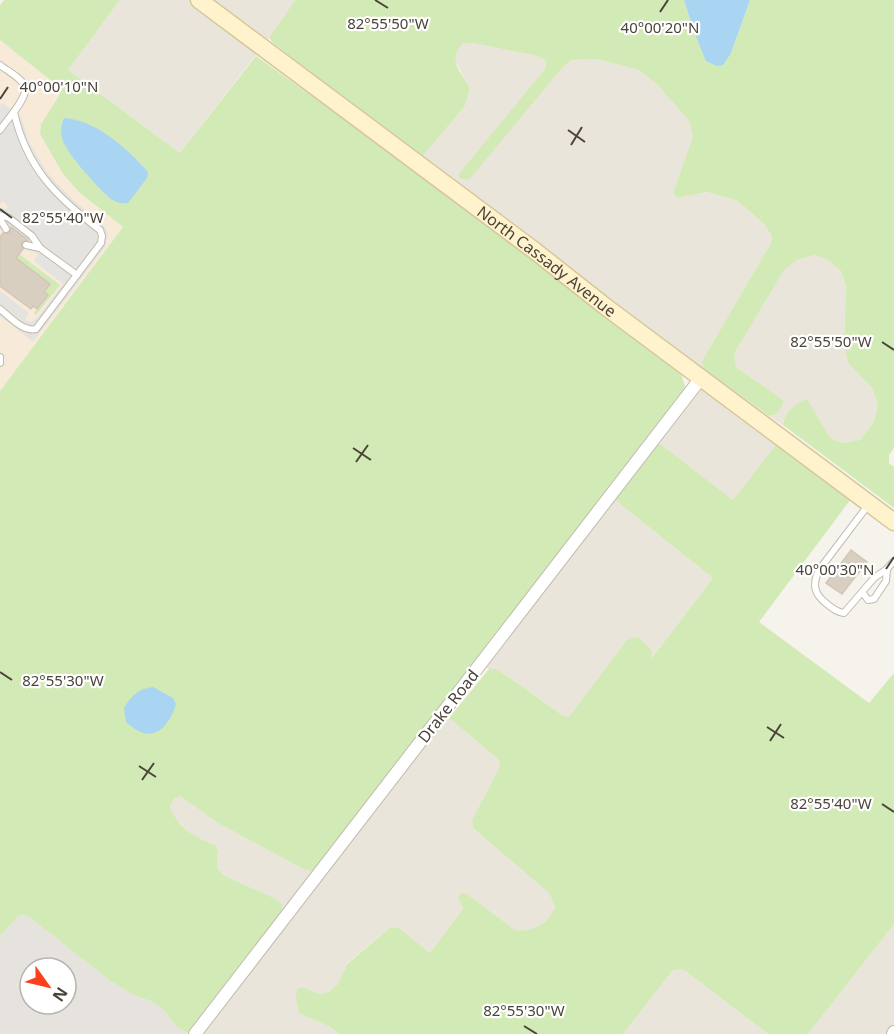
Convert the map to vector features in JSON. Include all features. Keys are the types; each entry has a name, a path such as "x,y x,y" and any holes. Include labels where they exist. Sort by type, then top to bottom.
{"main road":[{"name":"North Cassady Avenue","path":"199,0 894,522"}],"street":[{"name":"Drake Road","path":"195,1034 701,378"}],"lane":[{"path":"0,65 22,82 25,88 24,97 0,130"},
{"path":"0,309 23,326 31,330 36,329 101,243 102,236 100,230 61,198 41,176 25,150 14,111"},
{"path":"0,217 9,218 32,236 40,248"},
{"path":"0,217 6,229"},
{"path":"26,244 40,248 77,275"},
{"path":"0,357 0,363"},
{"path":"869,504 819,570 814,581 818,597 840,612 847,611 874,578 894,561"},
{"path":"863,593 868,600 874,598 885,581 886,570"}],"shaded area":[{"path":"120,0 295,0 269,38 180,153 68,70"},
{"path":"0,40 58,85 60,93 41,124 40,134 63,174 79,192 123,227 0,391"},
{"path":"463,43 538,56 546,61 545,69 461,179 468,180 563,67 572,60 597,59 639,70 659,85 689,121 693,136 673,195 677,198 707,192 738,201 764,224 772,236 771,243 702,361 703,368 421,158 465,106 470,88 454,59 455,52"},
{"path":"2,103 21,117 29,142 48,174 74,201 103,224 108,233 105,247 33,342 0,316 0,291 29,313 25,320 31,322 37,318 63,284 34,261 38,254 27,250 0,229 0,208 8,207 3,201 0,204 0,106"},
{"path":"814,255 828,260 841,271 846,287 844,345 848,363 872,388 878,404 874,422 860,440 841,443 783,420 783,425 769,416 775,415 783,400 736,367 734,354 784,270 797,260"},
{"path":"685,386 706,390 778,442 733,500 650,436 681,396"},
{"path":"606,493 713,578 650,660 652,650 638,638 627,640 569,718 497,669 489,669 476,663"},
{"path":"441,709 498,759 500,766 472,820 473,828 549,893 555,907 551,915 539,927 525,932 515,930 467,894 458,898 463,909 430,953 399,928 391,927 347,963 338,984 329,992 319,994 303,987 311,1018 331,1027 339,1034 188,1034 194,1029 276,899 223,875 217,868 218,851 215,845 193,836 174,818 170,807 174,799 180,796 218,823 305,870 314,871"},
{"path":"19,915 27,915 109,980 163,1009 178,1028 188,1034 0,1034 0,936"},
{"path":"894,924 894,1034 808,1034"},
{"path":"683,969 768,1034 623,1034 673,970"}],"green space":[{"path":"4,0 120,0 68,70 180,153 256,56 679,368 685,386 681,396 314,871 305,870 218,823 180,796 174,799 170,807 177,821 200,839 215,845 218,851 217,868 223,875 276,899 282,904 283,913 194,1029 187,1033 178,1028 163,1009 109,980 27,915 19,915 0,936 0,391 123,227 79,192 63,174 40,134 41,124 60,94 58,86 0,40 0,5"},
{"path":"295,0 684,0 693,29 731,53 750,0 894,0 894,448 889,455 889,463 894,467 894,508 783,425 791,409 807,399 830,438 841,443 860,440 874,422 878,404 872,388 848,363 844,344 846,286 841,271 828,260 814,255 797,260 784,270 734,354 736,367 783,400 783,404 775,415 769,416 703,368 702,361 771,243 772,236 764,224 738,201 707,192 677,198 673,194 693,136 689,121 658,85 639,70 597,59 572,60 563,67 469,180 461,179 458,175 545,69 546,61 538,56 463,43 458,49 456,60 459,71 470,88 465,106 421,158 269,38"},
{"path":"19,254 60,285 36,315 34,313 48,295 44,292 50,284 16,258"},
{"path":"778,442 851,499 759,622 869,703 894,673 894,924 808,1034 768,1034 683,969 673,970 623,1034 339,1034 331,1027 299,1013 297,989 303,987 319,994 329,992 338,984 347,964 391,927 399,928 430,953 463,909 458,898 461,893 467,894 515,930 534,928 548,918 555,907 549,893 473,828 472,820 500,766 498,759 449,718 489,669 497,669 562,715 569,717 627,640 638,637 652,650 651,659 713,578 615,500 659,443 733,500"}],"water":[{"path":"684,0 750,0 731,53 723,65 717,66 706,61"},
{"path":"64,118 88,124 100,130 121,145 148,172 147,178 128,203 119,203 111,199 71,155 61,135"},
{"path":"153,687 173,698 176,704 165,726 149,734 136,730 126,722 124,708 136,693"}],"building":[{"path":"11,227 28,240 22,242 23,249 16,258 50,284 44,292 48,295 37,309 33,306 31,309 0,286 0,237 3,233 9,233"},
{"path":"851,550 867,562 842,594 826,583"}]}
